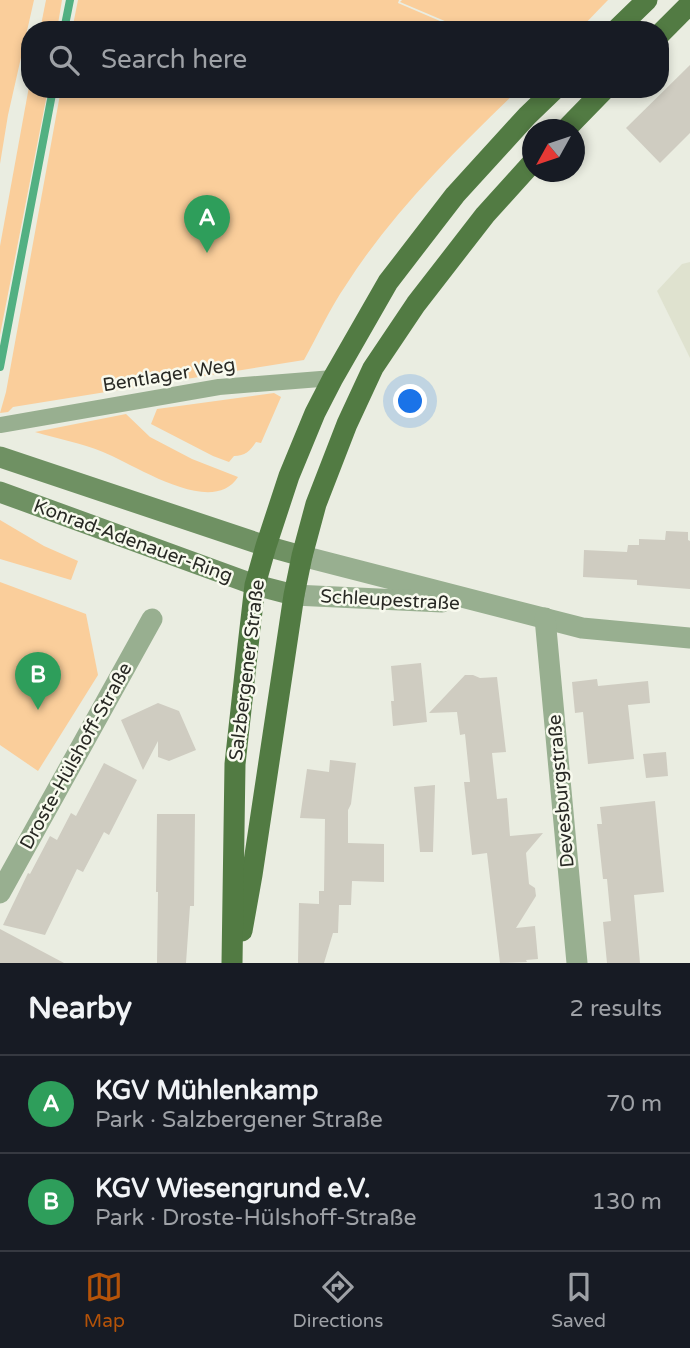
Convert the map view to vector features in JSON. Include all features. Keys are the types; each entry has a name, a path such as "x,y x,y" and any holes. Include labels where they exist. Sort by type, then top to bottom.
{"main road":[{"path":"625,21 647,0"},
{"path":"669,25 690,4"},
{"name":"Salzbergener Straße","path":"234,963 234,764 255,585 289,476 332,378 388,282 454,195 546,98"},
{"path":"576,119 596,98"},
{"name":"Salzbergener Straße","path":"234,963 252,875 294,595 316,504 328,469 373,368 416,304 485,215 522,175"},
{"name":"Konrad-Adenauer-Ring","path":"0,457 302,556"},
{"name":"Konrad-Adenauer-Ring","path":"6,494 255,585 294,595"}],"street":[{"name":"Schleupestraße","path":"302,556 582,628 690,638"},
{"name":"Schleupestraße","path":"294,595 485,604"},
{"name":"Devesburgstraße","path":"545,618 577,963"},
{"name":"Droste-Hülshoff-Straße","path":"0,893 152,619"}],"lane":[{"name":"Bentlager Weg","path":"7,424 219,387 332,378"}],"shaded area":[{"path":"0,0 34,0 29,21 21,21 21,58 0,164"},
{"path":"46,0 62,0 58,21 42,21"},
{"path":"78,0 399,0 398,3 440,21 74,21"},
{"path":"608,0 588,21 445,21 400,2"},
{"path":"27,98 46,98 0,335 0,246"},
{"path":"59,98 510,98 449,158 384,232 340,294 304,360 13,407 8,412 0,413"},
{"path":"690,262 690,358 657,291 682,264"},
{"path":"274,393 281,397 261,443 256,442 247,452 234,456 229,462 151,424 157,409"},
{"path":"126,414 150,437 192,459 238,477 226,488 210,492 192,490 152,476 95,449 35,432"},
{"path":"0,520 44,546 78,561 71,580 0,559"},
{"path":"0,582 86,614 98,675 38,771 0,745"}],"building":[{"path":"690,65 690,133 660,163 626,128 656,98 669,98 669,86"},
{"path":"666,531 688,532 690,589 637,585 637,580 583,577 584,550 627,552 628,545 639,545 639,539 665,540"},
{"path":"421,663 427,722 393,726 391,666"},
{"path":"465,675 497,677 506,752 492,753 497,799 507,798 510,836 543,833 526,853 529,884 535,888 536,896 516,928 535,926 538,959 526,960 527,962 500,963 487,853 472,855 464,782 470,782 465,734 460,735 457,712 429,713"},
{"path":"597,679 598,686 648,681 650,703 628,705 634,759 588,764 583,712 575,713 572,682"},
{"path":"158,703 179,711 196,750 169,761 158,757 158,741 143,770 121,720"},
{"path":"666,752 668,776 646,778 643,754"},
{"path":"330,760 356,763 348,810 348,843 384,844 384,882 352,881 351,905 339,905 338,933 333,933 324,963 298,963 299,903 319,904 319,891 324,891 325,819 300,818 307,769 329,772"},
{"path":"104,763 137,780 109,835 104,832 83,872 77,869 45,935 3,925 28,873 30,874 50,836 57,840 71,813 76,816"},
{"path":"435,785 433,852 420,852 414,787"},
{"path":"655,801 664,892 634,895 640,963 607,963 603,922 611,921 597,824 602,824 600,807"},
{"path":"157,814 195,814 194,906 190,906 186,963 157,963"},
{"path":"0,929 64,963 0,963"}],"waterway":[{"path":"66,21 70,0"},
{"path":"0,367 51,98"}],"place":[{"name":"KGV Mühlenkamp","path":"207,253"},
{"name":"KGV Wiesengrund e.V.","path":"38,710"}]}
